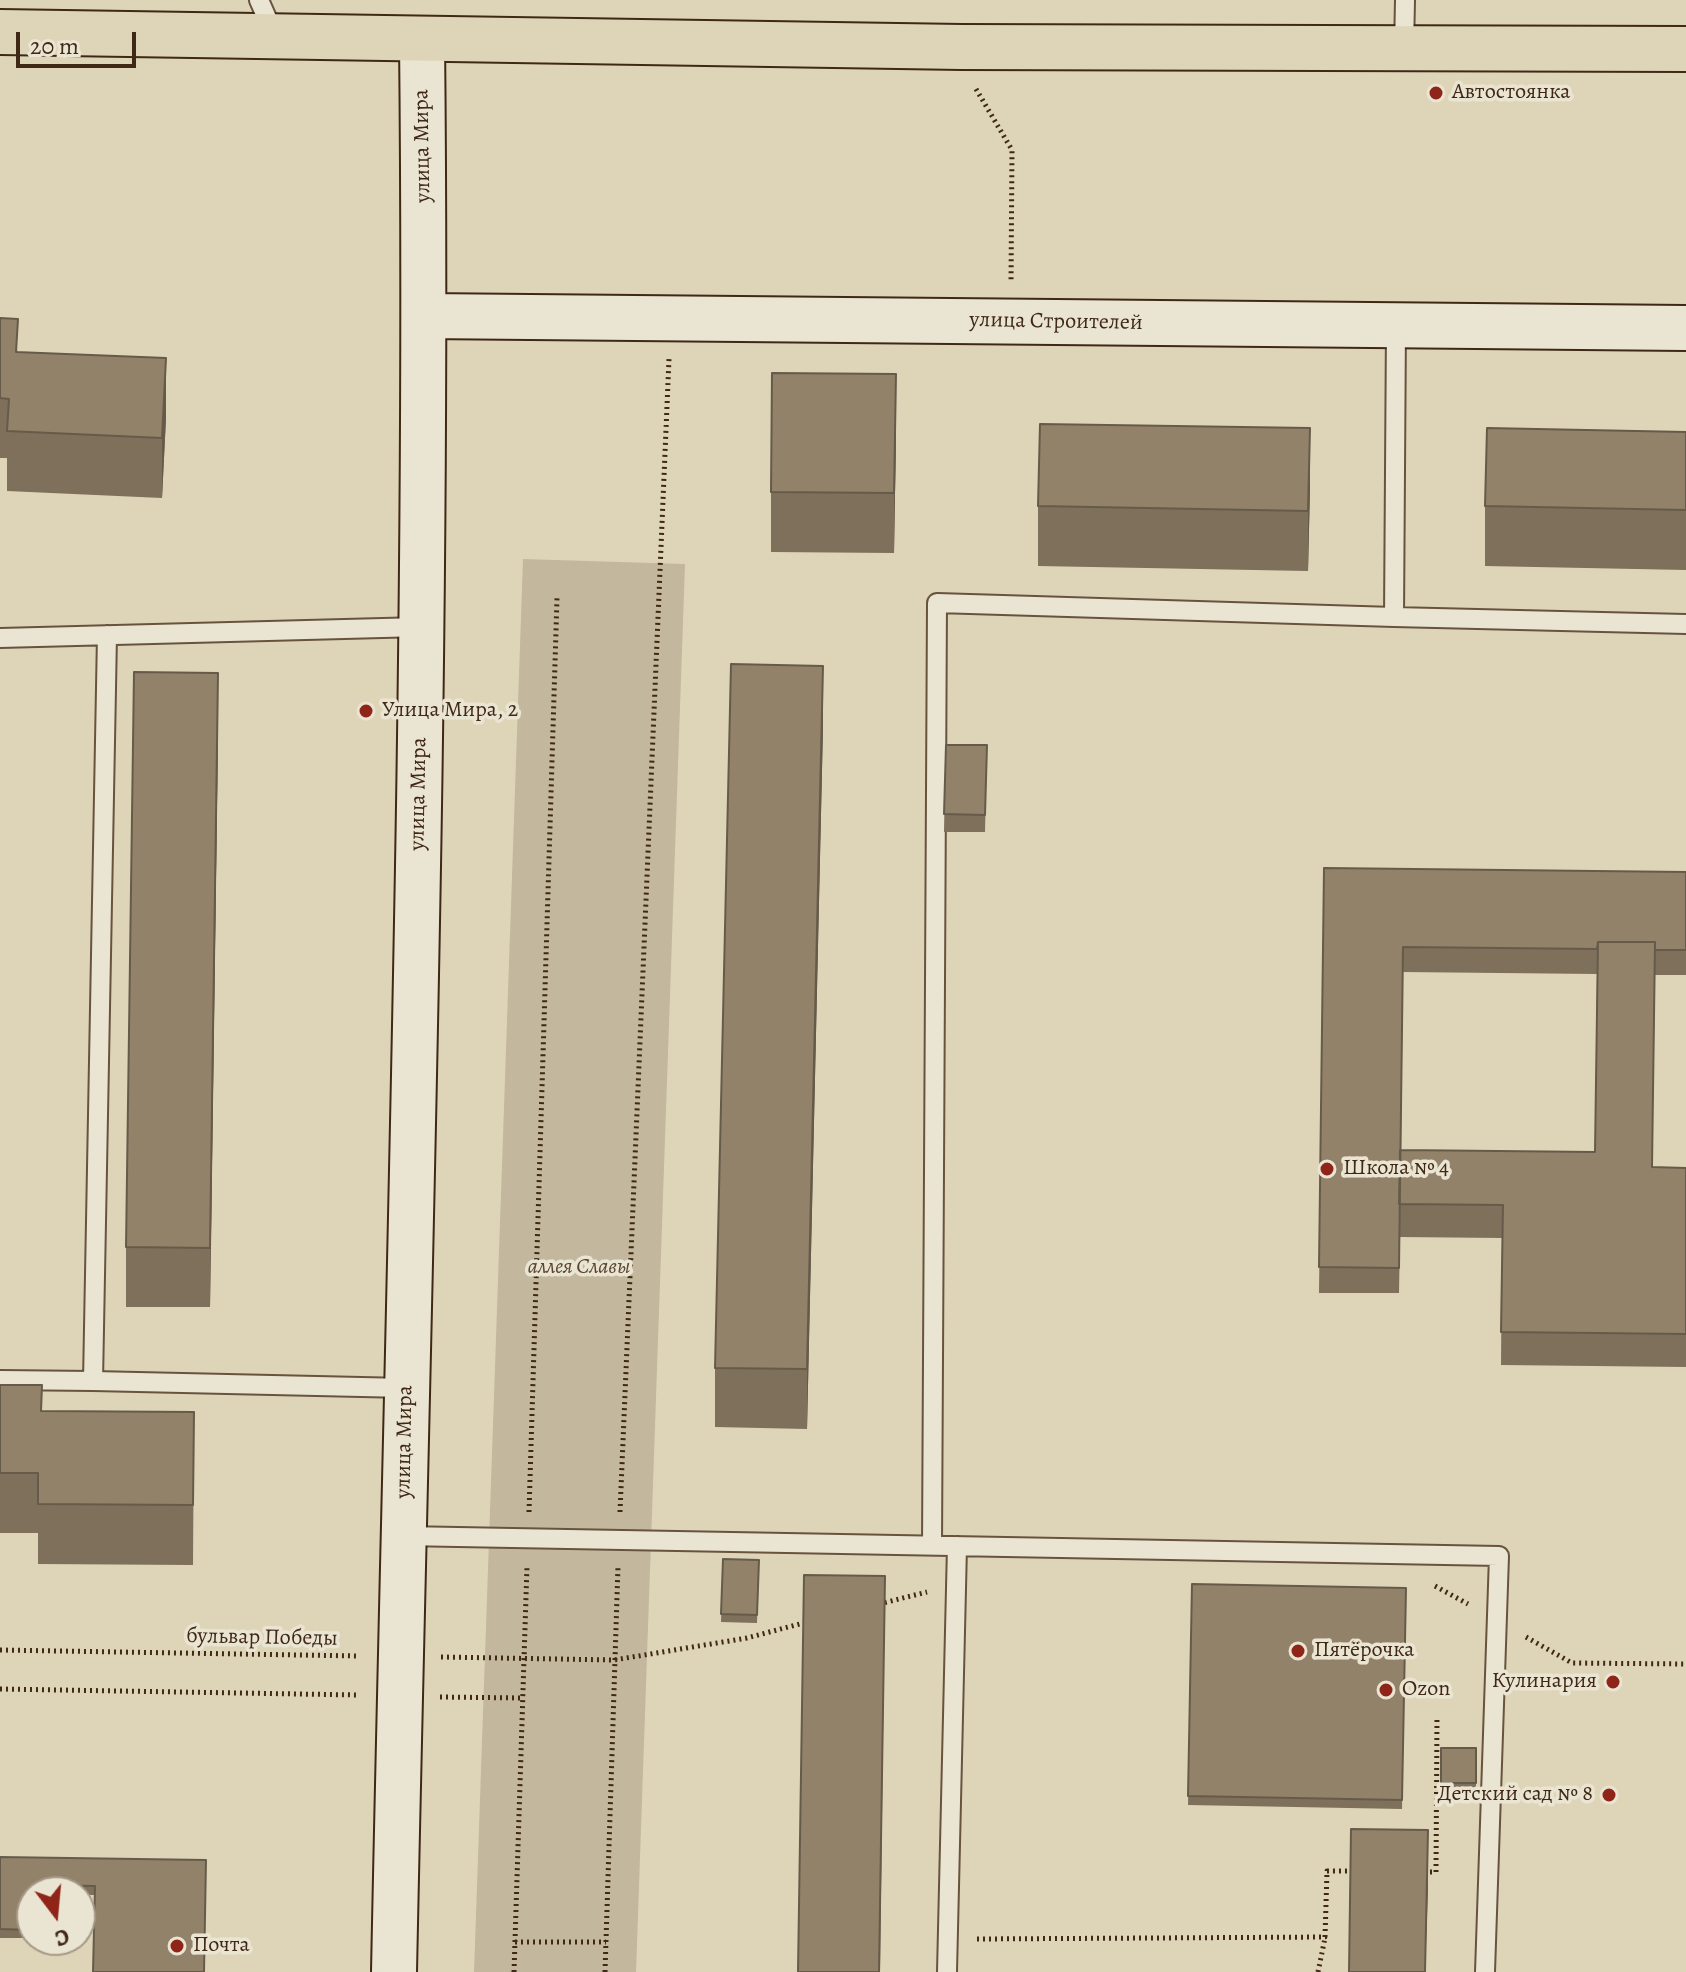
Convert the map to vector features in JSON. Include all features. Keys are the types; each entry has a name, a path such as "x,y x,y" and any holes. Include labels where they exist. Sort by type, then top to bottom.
{"main road":[{"path":"0,32 267,18 422,39 962,47 1686,49"},
{"name":"улица Мира","path":"394,1972 422,627 425,316 422,39"},
{"name":"улица Строителей","path":"425,316 1686,328"}],"lane":[{"path":"1404,49 1405,0"},
{"path":"1394,617 1396,325"},
{"path":"932,1545 937,603 1686,624"},
{"path":"0,638 422,627"},
{"path":"93,1381 107,635"},
{"path":"0,1380 406,1388"},
{"path":"403,1536 1499,1556 1485,1972"},
{"path":"947,1972 957,1546"}],"path":[{"path":"962,47 962,65 1012,150 1011,322"},
{"path":"605,1972 618,1540 671,318"},
{"path":"514,1972 557,598"},
{"path":"1426,1581 1572,1663 1686,1664"},
{"path":"867,1607 956,1584"},
{"name":"бульвар Победы","path":"0,1650 400,1676 524,1658 614,1660 747,1638 822,1619"},
{"path":"0,1689 400,1676 523,1698"},
{"path":"1420,1871 1436,1872 1437,1717"},
{"path":"1318,1972 1325,1937 1327,1871 1358,1871"},
{"path":"948,1939 1325,1937"},
{"path":"515,1942 606,1942"}],"green space":[{"name":"аллея Славы","path":"523,559 685,564 636,1972 474,1972"}],"building":[{"path":"0,318 18,319 16,352 166,358 162,438 7,431 9,399 0,398"},
{"path":"772,373 896,374 894,493 771,492"},
{"path":"1040,424 1310,428 1308,511 1038,506"},
{"path":"1487,428 1686,432 1686,510 1485,506"},
{"path":"731,664 823,666 807,1369 715,1368"},
{"path":"134,672 218,673 210,1248 126,1247"},
{"path":"946,745 987,745 985,815 944,814"},
{"path":"1324,868 1686,872 1686,950 1655,950 1655,942 1598,942 1597,949 1403,947 1399,1268 1319,1267"},
{"path":"1598,942 1655,942 1652,1167 1686,1168 1686,1334 1501,1332 1503,1205 1399,1204 1400,1150 1595,1152"},
{"path":"0,1385 42,1385 41,1411 194,1412 193,1505 38,1504 38,1473 0,1473"},
{"path":"723,1559 759,1560 757,1615 721,1614"},
{"path":"804,1575 885,1576 879,1972 798,1972"},
{"path":"1192,1584 1406,1588 1402,1800 1188,1796"},
{"path":"1441,1748 1476,1748 1476,1783 1441,1783"},
{"path":"1351,1829 1428,1830 1425,1972 1349,1972"},
{"path":"0,1857 206,1860 204,1972 93,1972 93,1956 96,1956 96,1876 16,1876 16,1930 0,1929"}],"place":[{"name":"Автостоянка","path":"1436,93"},
{"name":"Улица Мира, 2","path":"366,711"},
{"name":"Школа № 4","path":"1327,1169"},
{"name":"Пятёрочка","path":"1298,1651"},
{"name":"Кулинария","path":"1613,1682"},
{"name":"Ozon","path":"1386,1690"},
{"name":"Детский сад № 8","path":"1609,1795"},
{"name":"Почта","path":"177,1946"}]}
